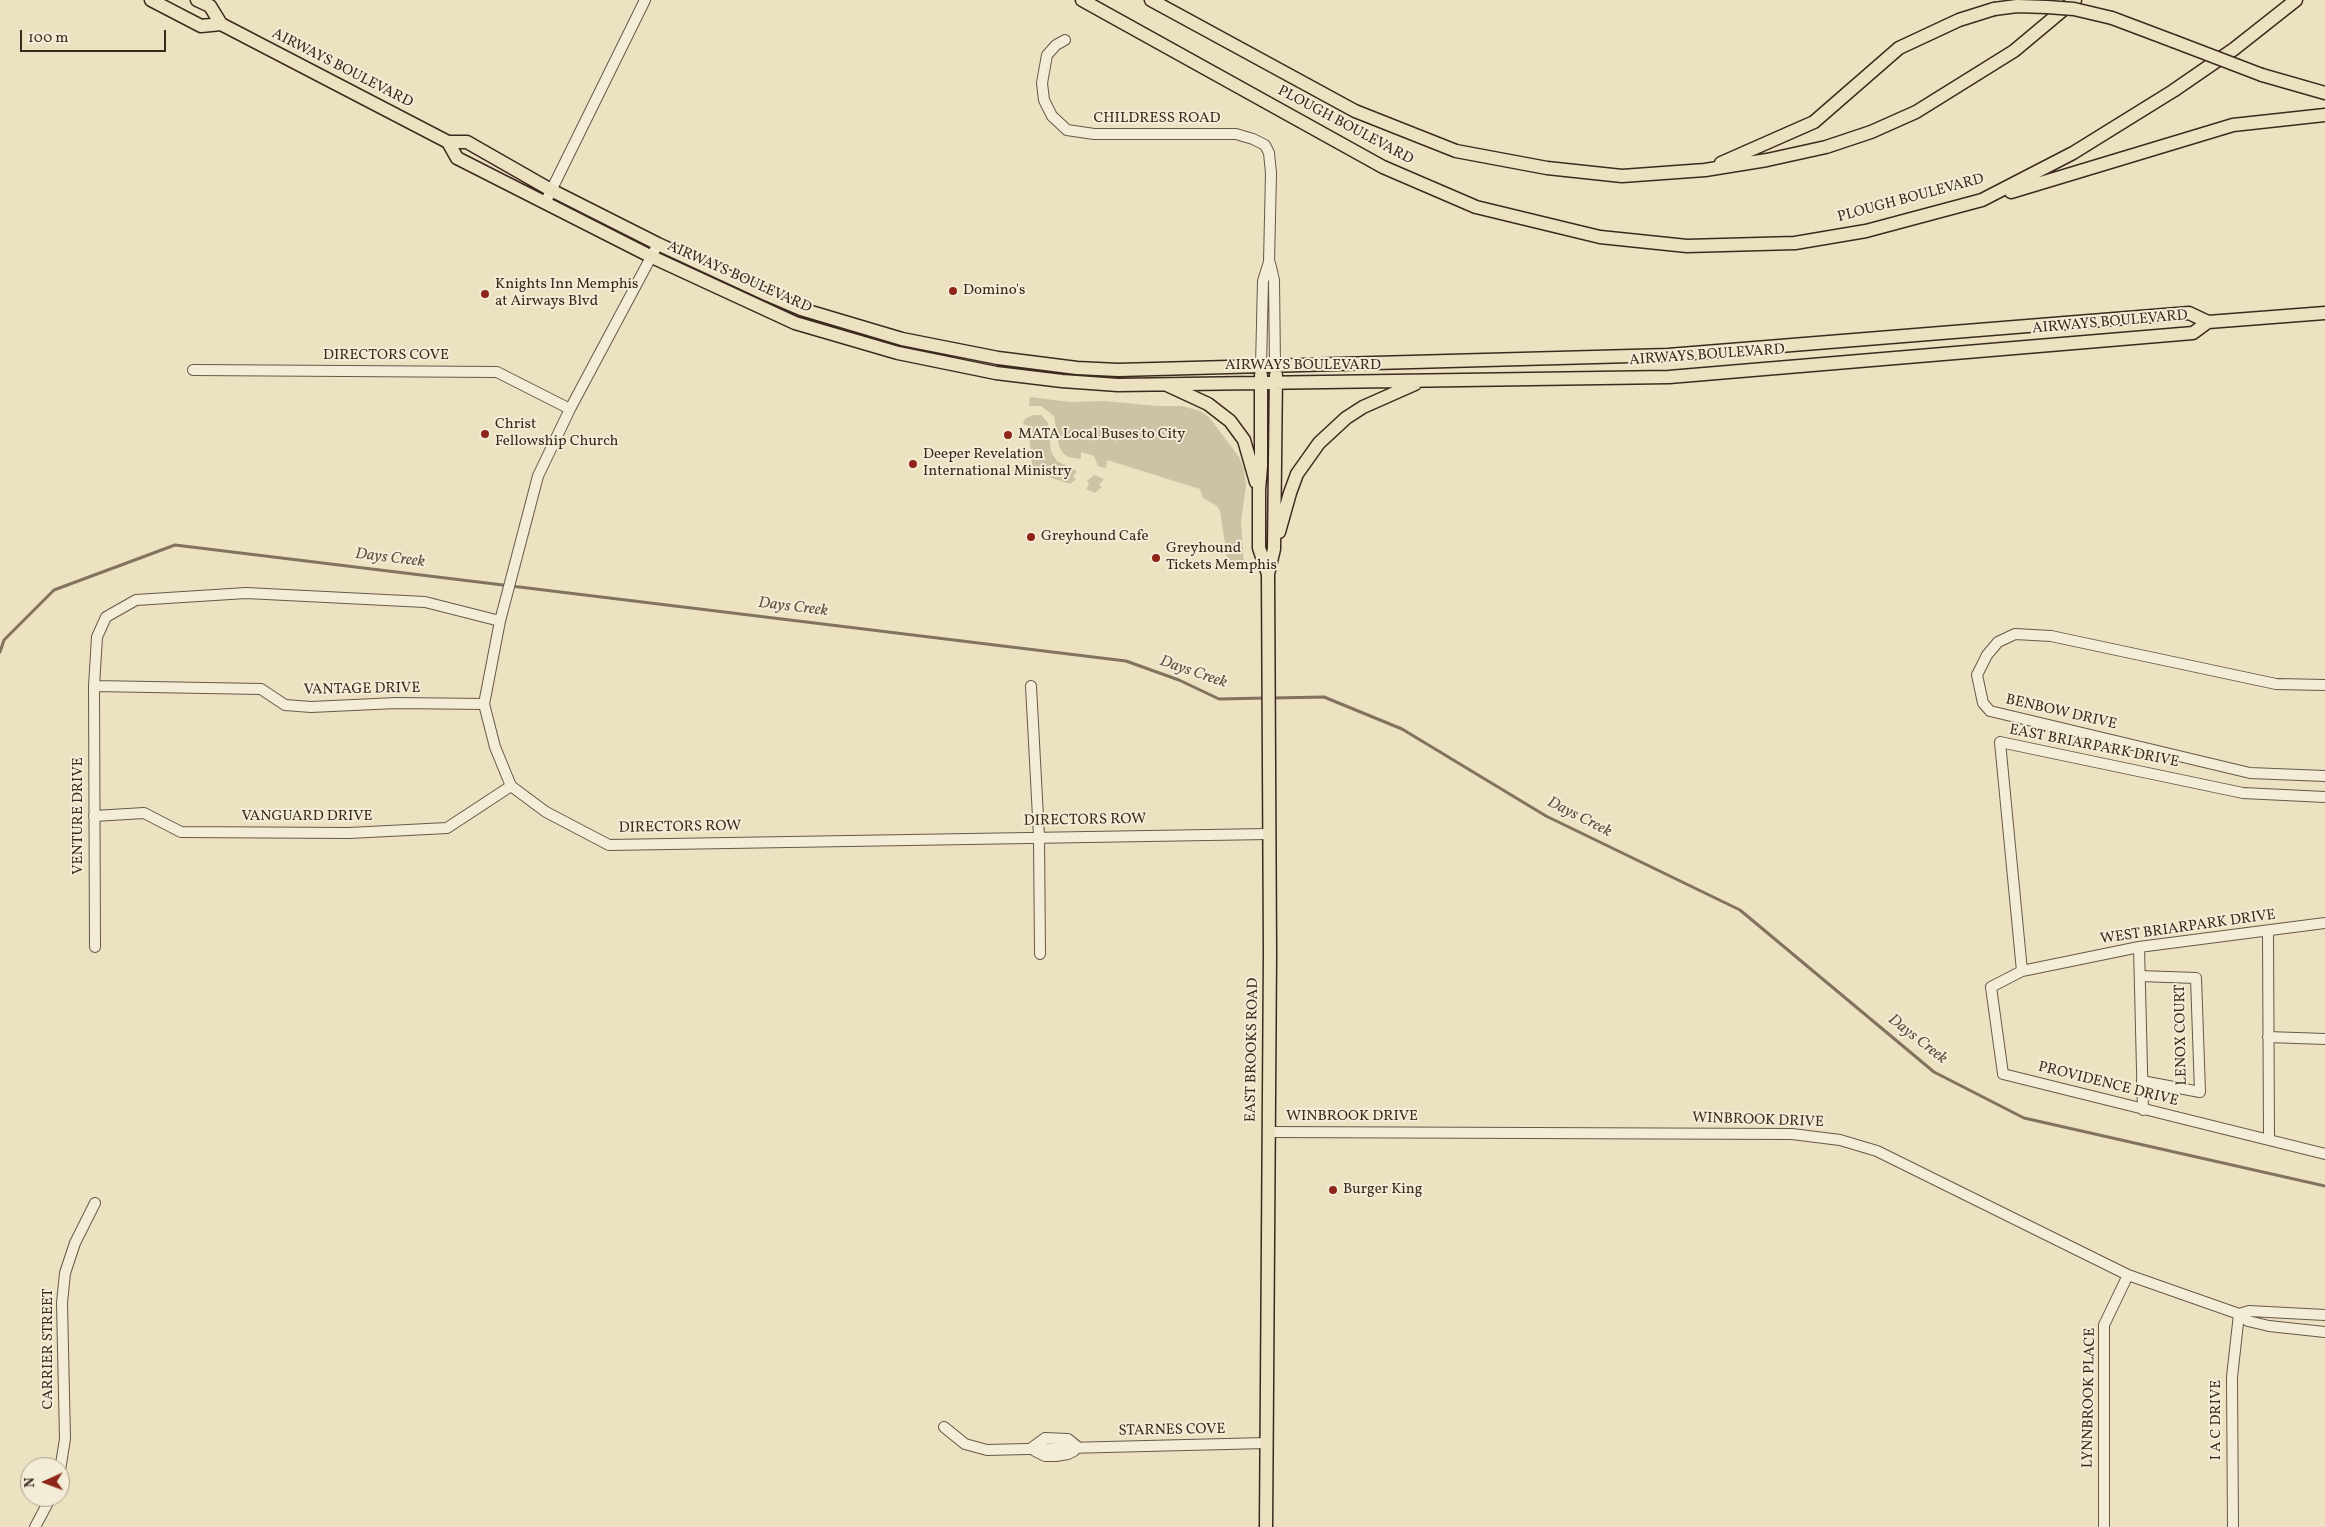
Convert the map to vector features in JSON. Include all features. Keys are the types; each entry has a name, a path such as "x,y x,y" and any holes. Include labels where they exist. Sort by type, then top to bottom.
{"main road":[{"name":"AIRWAYS BOULEVARD","path":"151,0 201,26 221,24"},
{"name":"AIRWAYS BOULEVARD","path":"197,0 210,6 221,24 448,142 467,142 551,190 658,244 800,309 902,339 998,358 1103,369 1668,355 2189,313 2208,322 2325,313"},
{"name":"PLOUGH BOULEVARD","path":"1082,0 1383,167 1476,207 1600,237 1687,246 1795,243 1866,231 1982,200 2073,153 2172,91 2234,49 2296,0"},
{"name":"PLOUGH BOULEVARD","path":"1151,0 1355,111 1456,151 1548,168 1622,176 1705,170 1767,160 1826,147 1871,132 1916,112 2014,51 2075,0"},
{"path":"1705,170 1814,122 1899,48 1959,20 1994,9 2016,6 2047,6 2074,9 2112,18 2262,75 2325,93"},
{"path":"1982,200 2233,125 2322,116"},
{"name":"AIRWAYS BOULEVARD","path":"448,142 457,158 652,257 796,323 898,353 996,373 1102,384 1422,382 1669,377 2193,333 2208,322"},
{"name":"EAST BROOKS ROAD","path":"1266,1527 1270,953 1268,574 1274,549 1275,365"},
{"name":"EAST BROOKS ROAD","path":"1261,366 1261,466 1258,490 1259,548 1268,574"},
{"path":"1102,384 1103,369"},
{"path":"1274,549 1290,493 1307,458 1319,443 1346,418 1363,407 1382,397 1422,382"},
{"path":"1163,384 1208,404 1230,421 1244,440 1258,490"}],"street":[{"path":"545,203 645,0"},
{"name":"CHILDRESS ROAD","path":"1065,40 1050,50 1043,68 1042,91 1052,116 1067,130 1085,134 1222,133 1245,136 1264,145"},
{"name":"EAST BROOKS ROAD","path":"1261,366 1263,281 1269,262 1271,164 1264,145"},
{"name":"DIRECTORS ROW","path":"658,244 570,409 538,476 500,621 484,704 495,747 512,786 546,812 609,845 1039,836 1268,834"},
{"name":"EAST BROOKS ROAD","path":"1269,262 1274,280 1275,365"},
{"name":"DIRECTORS COVE","path":"193,370 498,372 570,409"},
{"name":"VENTURE DRIVE","path":"95,947 94,686 97,637 106,618 136,600 246,593 425,602 500,621"},
{"name":"BENBOW DRIVE","path":"2325,685 2276,684 2051,636 2015,634 1998,642 1987,655 1977,675 1983,702 1990,711 2250,773 2325,776"},
{"name":"VANTAGE DRIVE","path":"94,686 260,689 285,705 311,707 396,703 484,704"},
{"path":"1032,686 1039,836 1040,954"},
{"name":"EAST BRIARPARK DRIVE","path":"2022,971 2000,742 2243,793 2325,797"},
{"name":"VANGUARD DRIVE","path":"94,816 144,813 181,832 349,833 447,828 512,786"},
{"name":"WEST BRIARPARK DRIVE","path":"2022,971 2139,947 2268,932 2325,923"},
{"path":"2268,932 2268,1138"},
{"path":"2139,947 2143,1110"},
{"name":"PROVIDENCE DRIVE","path":"2022,971 1991,987 2003,1074 2143,1110 2268,1138 2325,1154"},
{"name":"LENOX COURT","path":"2140,976 2196,978 2200,1092 2142,1080"},
{"path":"2268,1037 2325,1039"},
{"name":"WINBROOK DRIVE","path":"1268,1132 1785,1134 1840,1140 1877,1151 2128,1275 2239,1314 2248,1321 2269,1326 2325,1332"},
{"name":"CARRIER STREET","path":"62,1457 65,1439 62,1304 65,1273 75,1243 95,1203"},
{"name":"LYNNBROOK PLACE","path":"2104,1527 2104,1325 2128,1275"},
{"name":"WINBROOK DRIVE","path":"2239,1314 2249,1310 2293,1314 2325,1314"},
{"name":"I A C DRIVE","path":"2232,1527 2232,1377 2239,1314"},
{"name":"STARNES COVE","path":"944,1427 955,1438 976,1449 1030,1449 1045,1456 1068,1454 1079,1448 1266,1443"},
{"name":"STARNES COVE","path":"1030,1449 1045,1438 1068,1439 1079,1448"},
{"path":"35,1527 46,1507"}],"shaded area":[{"path":"1030,397 1070,402 1105,401 1157,406 1182,406 1200,411 1209,417 1239,457 1244,469 1246,485 1241,522 1244,566 1234,565 1227,557 1220,511 1217,506 1203,498 1200,489 1107,460 1106,468 1098,466 1094,456 1081,452 1081,459 1068,457 1059,447 1054,416 1041,406 1029,406"},
{"path":"1033,415 1041,415 1048,423 1051,451 1057,461 1077,471 1073,477 1076,479 1070,484 1033,472 1028,426 1023,424 1025,419"},
{"path":"1094,475 1104,479 1099,485 1102,487 1095,493 1086,489 1089,484 1087,481"}],"waterway":[{"name":"Days Creek","path":"0,652 4,640 54,590 175,545 1126,661 1179,680 1219,699 1266,698"},
{"name":"Days Creek","path":"1273,698 1324,697 1402,729 1546,816 1740,910 1934,1072 2024,1118 2325,1186"}],"place":[{"name":"Domino's","path":"953,291"},
{"name":"Knights Inn Memphis at Airways Blvd","path":"485,294"},
{"name":"Christ Fellowship Church","path":"485,434"},
{"name":"MATA Local Buses to City","path":"1008,435"},
{"name":"Deeper Revelation International Ministry","path":"913,464"},
{"name":"Greyhound Cafe","path":"1031,537"},
{"name":"Greyhound Tickets Memphis","path":"1156,558"},
{"name":"Burger King","path":"1333,1190"}]}
